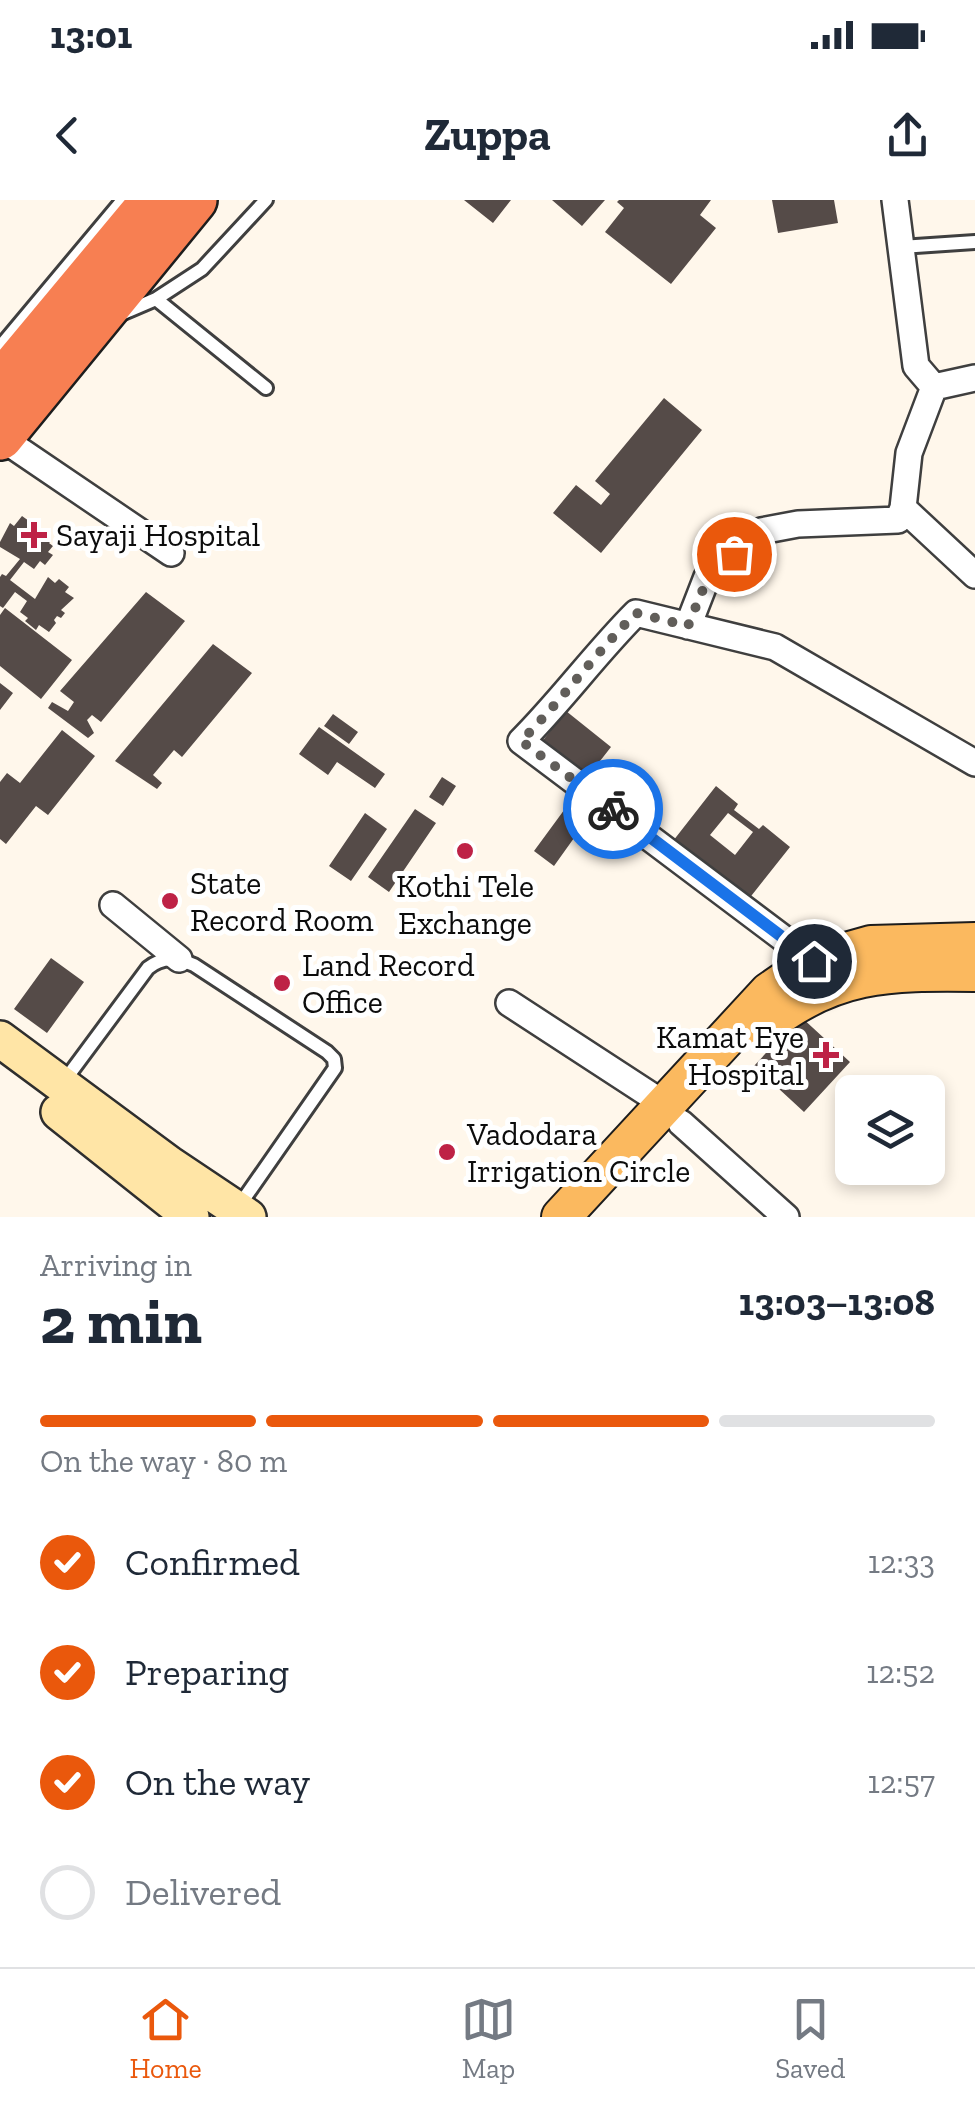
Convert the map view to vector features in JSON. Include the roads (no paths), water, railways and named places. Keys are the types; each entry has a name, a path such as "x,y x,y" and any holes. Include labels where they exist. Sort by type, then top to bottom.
{"highway":[{"path":"0,385 154,200"},
{"path":"0,437 194,200"}],"main road":[{"path":"560,1217 826,971 871,945 975,942"},
{"path":"826,971 975,972"},
{"path":"0,1039 238,1215"},
{"path":"0,1066 191,1217"},
{"path":"595,1217 673,1114"}],"street":[{"path":"895,200 916,366 934,387"},
{"path":"934,387 975,378"},
{"path":"688,626 708,577 760,531 798,524 898,520 909,453 934,387"},
{"path":"0,437 171,554"},
{"path":"903,508 975,576"},
{"path":"826,971 521,741 636,613 774,647 975,763"},
{"path":"112,905 179,959"},
{"path":"509,1003 673,1114 786,1217"}],"lane":[{"path":"0,347 123,200"},
{"path":"90,326 156,299 202,269 266,200"},
{"path":"901,247 975,242"},
{"path":"156,299 266,388"},
{"path":"61,1086 148,968 158,960 179,959 194,965 334,1060 335,1068 238,1215"}],"place":[{"name":"Sayaji Hospital","path":"34,535"},
{"name":"Kothi Tele Exchange","path":"465,851"},
{"name":"State Record Room","path":"170,901"},
{"name":"Land Record Office","path":"282,983"},
{"name":"Kamat Eye Hospital","path":"826,1055"},
{"name":"Vadodara Irrigation Circle","path":"447,1152"}]}
